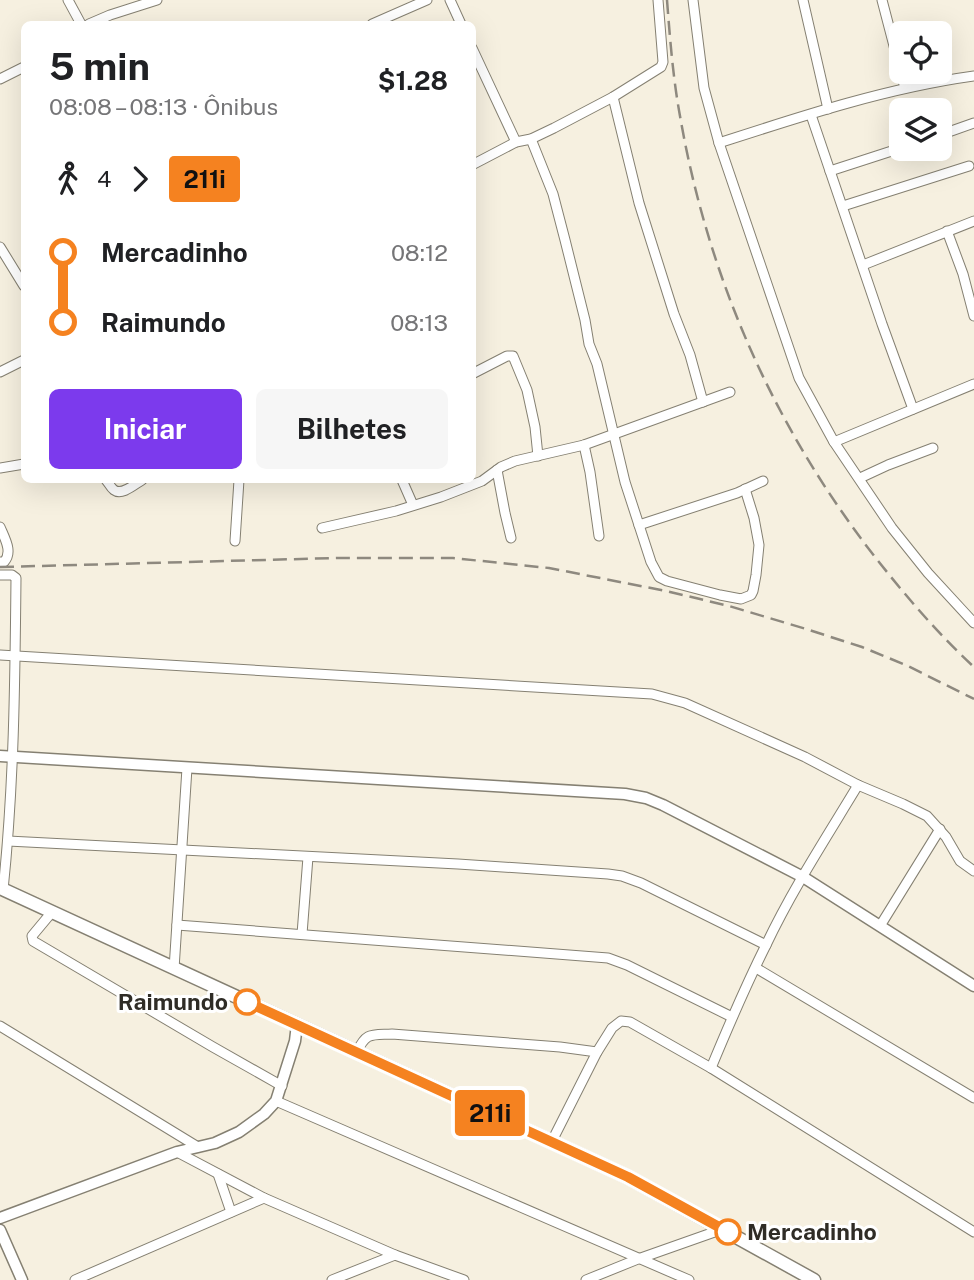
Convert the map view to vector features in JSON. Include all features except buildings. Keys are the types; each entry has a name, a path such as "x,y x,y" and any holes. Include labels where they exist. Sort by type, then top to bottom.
{"main road":[{"path":"1,889 628,1177 814,1280"}],"street":[{"path":"68,0 79,21"},
{"path":"96,21 157,0"},
{"path":"379,21 426,0"},
{"path":"450,0 460,21"},
{"path":"476,163 516,142 531,139 613,97 661,67 663,62 658,0"},
{"path":"693,0 704,88 719,144 799,378 834,442 892,528 974,623"},
{"path":"803,0 828,110"},
{"path":"882,0 905,88"},
{"path":"476,57 516,142"},
{"path":"0,79 21,68"},
{"path":"719,144 905,88 974,76"},
{"path":"613,97 639,203 703,402"},
{"path":"810,115 914,409"},
{"path":"952,131 974,123"},
{"path":"531,139 553,194 625,482 651,562 659,577 667,582 719,595 745,598 753,591 759,545 745,489"},
{"path":"830,171 889,152"},
{"path":"843,206 969,166"},
{"path":"863,265 974,221"},
{"path":"947,232 963,274 974,316"},
{"path":"0,247 21,281"},
{"path":"476,372 507,356 513,356 527,390 538,456"},
{"path":"0,372 21,362"},
{"path":"834,442 974,384"},
{"path":"322,528 396,511 441,497 482,481 501,467 515,461 584,445 730,392"},
{"path":"584,445 599,536"},
{"path":"860,478 933,447"},
{"path":"0,468 21,464"},
{"path":"497,470 512,538"},
{"path":"639,525 697,507 763,481"},
{"path":"108,483 118,492 137,483"},
{"path":"235,541 239,483"},
{"path":"403,483 412,505"},
{"path":"0,527 9,556 4,562 0,562"},
{"path":"0,575 12,575 16,578 13,757 8,841 1,889"},
{"path":"0,655 653,694 685,703 927,816 940,829 960,861 974,871"},
{"path":"0,757 625,794 646,798 803,877 974,986"},
{"path":"174,969 187,768"},
{"path":"711,1068 766,945 858,785"},
{"path":"880,926 940,829"},
{"path":"8,841 580,871 622,876 766,945"},
{"path":"302,934 307,857"},
{"path":"52,912 32,936 33,941 282,1086"},
{"path":"177,925 608,958 732,1017"},
{"path":"756,968 974,1098"},
{"path":"552,1141 612,1028 621,1021 630,1022 711,1068 974,1232"},
{"path":"0,1218 177,1152 215,1143 239,1132 264,1114 276,1101 295,1041 297,1024"},
{"path":"0,1026 198,1147"},
{"path":"357,1052 362,1040 371,1035 392,1034 597,1052"},
{"path":"276,1101 689,1280"},
{"path":"177,1152 264,1198 395,1255 464,1280"},
{"path":"218,1174 232,1212"},
{"path":"75,1280 264,1198"},
{"path":"586,1280 723,1229"},
{"path":"0,1230 22,1280"},
{"path":"332,1280 395,1255"}],"railway":[{"path":"667,0 675,87 692,176 727,292 750,348 776,403 839,507 910,600 974,667"},
{"path":"0,567 337,558 453,558 549,568 666,591 806,629 862,647 908,666 974,699"}],"bus line":[{"name":"211i","path":"247,1002 628,1177 728,1232"}],"place":[{"name":"Raimundo","path":"247,1002"},
{"name":"Mercadinho","path":"728,1232"}]}
